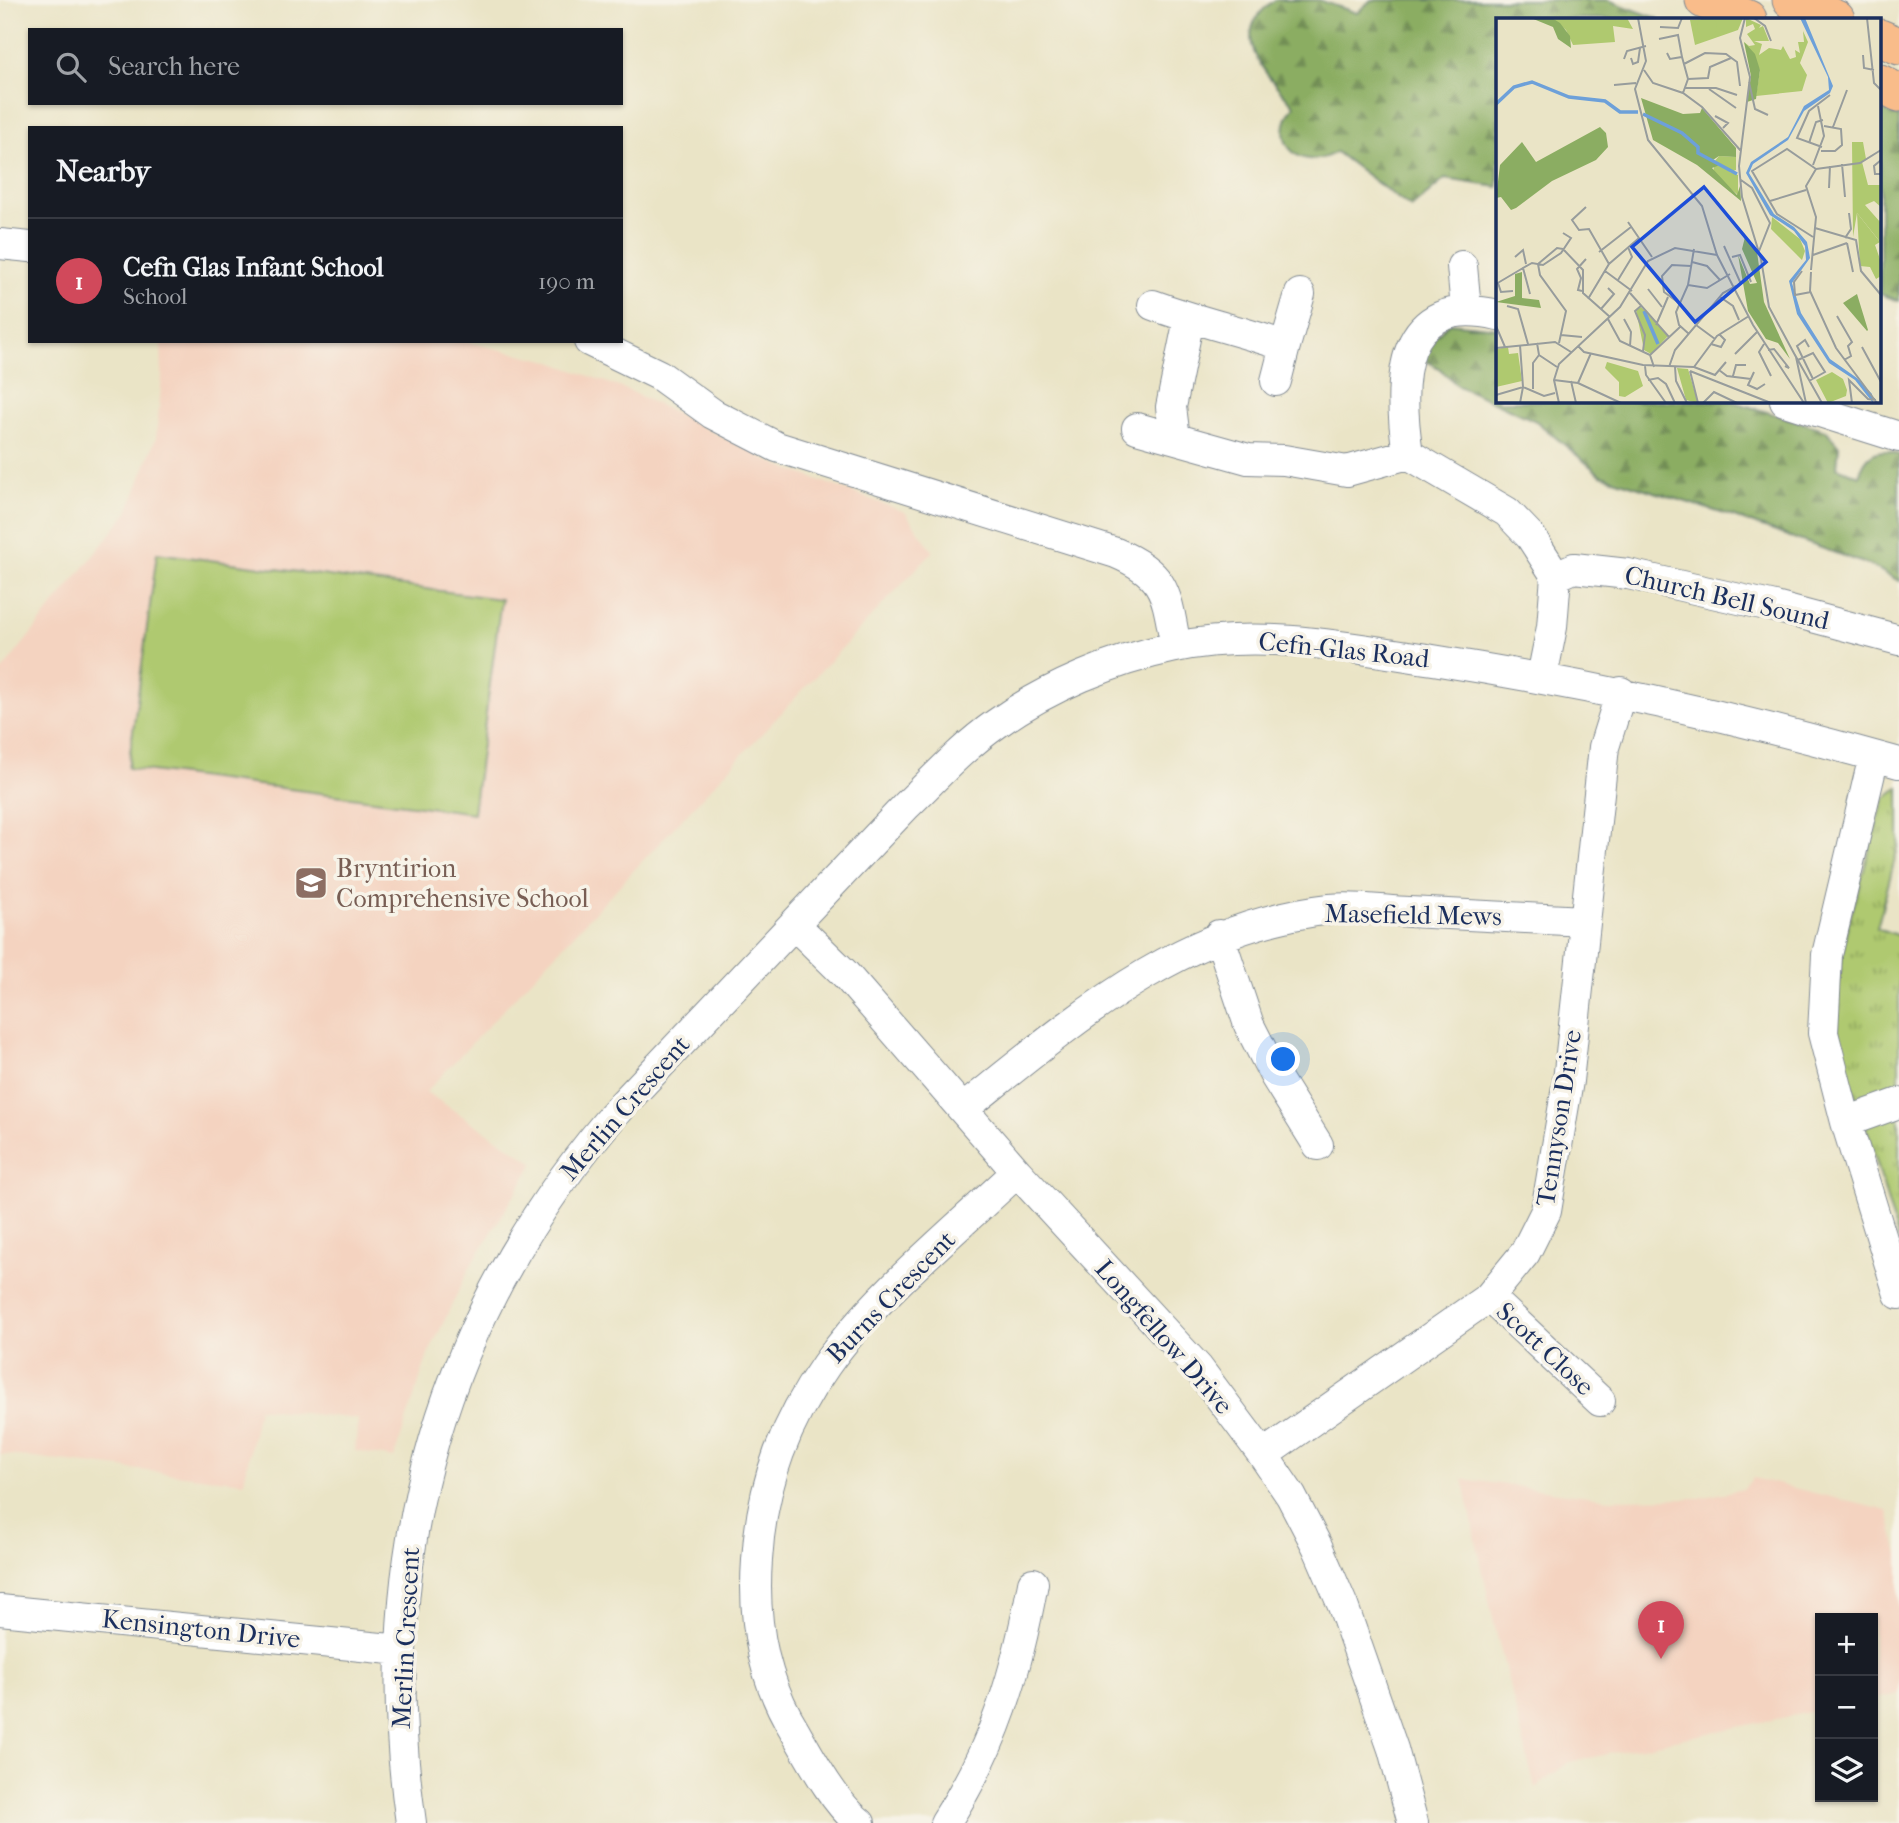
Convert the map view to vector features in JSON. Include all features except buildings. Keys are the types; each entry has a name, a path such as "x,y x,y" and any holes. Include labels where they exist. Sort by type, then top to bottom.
{"main road":[{"path":"1704,0 1746,18"},
{"path":"1791,0 1834,18"},
{"path":"1882,39 1899,46"},
{"path":"1882,84 1899,93"}],"street":[{"path":"0,244 28,247"},
{"path":"1462,266 1466,309"},
{"path":"1276,381 1300,294"},
{"path":"1153,304 1189,318 1285,346"},
{"path":"1408,454 1401,392 1410,353 1430,321 1447,312 1466,309 1496,315"},
{"path":"1175,438 1171,407 1189,318"},
{"path":"593,343 648,369 713,414 777,447 1116,553 1144,565 1157,579 1165,595 1176,647"},
{"path":"1788,402 1899,437"},
{"path":"1137,428 1248,459 1284,460 1347,471 1408,454 1507,512 1531,537 1556,576 1552,628 1542,677"},
{"name":"Church Bell Sound","path":"1556,576 1574,568 1628,574 1774,607 1899,640"},
{"name":"Cefn-Glas Road","path":"1176,647 1240,639 1314,641 1621,692 1887,759"},
{"name":"Merlin Crescent","path":"411,1823 402,1759 401,1650 409,1547 437,1425 473,1329 552,1193 586,1145 906,806 995,724 1038,698 1088,674 1176,647"},
{"name":"Tennyson Drive","path":"1263,1455 1489,1297 1525,1253 1546,1211 1568,1082 1604,747 1621,692"},
{"path":"1887,759 1827,955 1823,1033 1846,1122 1899,1294"},
{"name":"Masefield Mews","path":"963,1109 1082,1016 1165,960 1219,935 1289,916 1333,908 1585,920"},
{"name":"Longfellow Drive","path":"795,925 845,974 1017,1172 1198,1368 1263,1455 1291,1496 1317,1546 1343,1606 1385,1725 1407,1821"},
{"path":"1219,935 1249,1025 1275,1076 1318,1145"},
{"path":"1846,1122 1899,1103"},
{"name":"Burns Crescent","path":"860,1823 830,1787 802,1743 775,1694 764,1660 755,1594 764,1497 778,1449 798,1407 816,1376 842,1342 1017,1172"},
{"name":"Scott Close","path":"1489,1297 1600,1401"},
{"path":"945,1823 993,1737 1021,1650 1033,1583"},
{"name":"Kensington Drive","path":"0,1609 401,1650"}],"shaded area":[{"name":"Bryntirion Comprehensive School","path":"161,343 471,343 546,360 630,391 778,465 905,512 933,551 426,1092 534,1163 469,1269 428,1355 394,1458 355,1451 358,1419 258,1408 244,1482 0,1454 0,673 128,512 156,438 162,376"},
{"path":"1753,1478 1888,1511 1899,1555 1899,1694 1878,1698 1878,1613 1815,1613 1815,1711 1569,1762 1535,1788 1494,1624 1463,1479 1610,1499 1699,1498 1743,1489"}],"green space":[{"path":"1275,0 1319,0 1357,13 1371,0 1608,0 1656,18 1496,18 1496,187 1445,179 1411,208 1336,152 1323,158 1310,159 1300,157 1291,150 1284,131 1294,106 1262,67 1251,40 1253,27 1260,13"},
{"path":"1882,110 1899,117 1899,301 1882,295"},
{"path":"1449,323 1496,328 1496,402 1734,402 1826,430 1839,446 1837,467 1859,476 1868,457 1873,454 1884,451 1899,455 1899,581 1872,566 1734,517 1601,475 1536,421 1458,386 1440,369 1420,357 1422,349"},
{"path":"157,553 501,599 473,813 128,768"},
{"path":"1899,787 1899,843 1877,928 1899,936 1899,1241 1870,1139 1838,1047 1838,986 1845,936 1884,799"}],"place":[{"name":"Bryntirion Comprehensive School","path":"311,883"},
{"name":"Cefn Glas Infant School","path":"1661,1659"}]}
